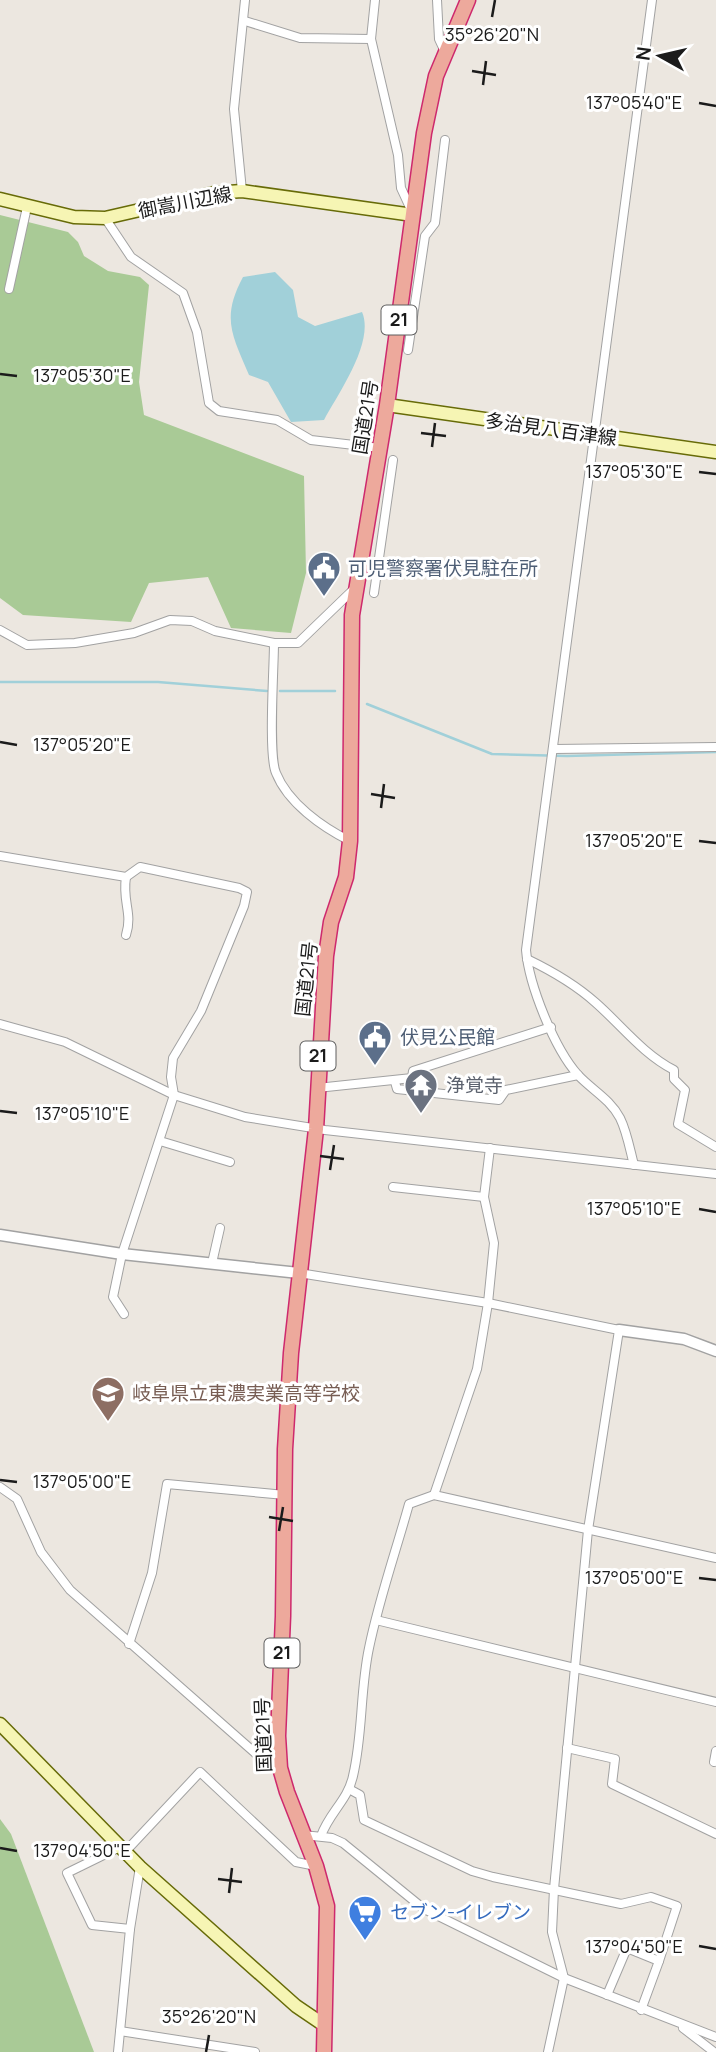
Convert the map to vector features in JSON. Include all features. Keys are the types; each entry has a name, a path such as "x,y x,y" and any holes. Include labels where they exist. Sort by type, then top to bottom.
{"highway":[{"name":"国道21号","path":"324,2051 327,1906 316,1866 287,1792 279,1759 287,1408 316,1129 326,956 331,922 346,877 350,841 350,643 355,588 387,405 425,133 436,76 468,0"}],"main road":[{"name":"御嵩川辺線","path":"0,199 74,218 105,218 214,193 243,191 413,215"},
{"name":"多治見八百津線","path":"387,405 716,452"},
{"path":"0,1724 140,1867 296,2006 324,2025"}],"street":[{"path":"243,191 234,109 245,21 245,0"},
{"path":"375,0 371,38 396,145 401,188 413,215"},
{"path":"437,0 439,39 445,52"},
{"path":"634,1165 621,1120 603,1096 578,1075 551,1027 528,972 527,959 652,0"},
{"path":"245,21 300,38 371,38"},
{"path":"408,350 425,236 435,223 445,140"},
{"path":"9,289 26,207"},
{"path":"105,218 131,257 183,293 197,332 209,403 219,411 277,420 311,440 380,448"},
{"path":"374,593 375,567 393,460"},
{"path":"0,630 27,645 75,643 134,633 170,620 192,621 215,631 274,643 298,643 355,588"},
{"path":"274,643 276,773 297,803 315,819 350,841"},
{"path":"554,749 716,747"},
{"path":"0,856 126,877"},
{"path":"124,1314 113,1297 122,1254 174,1095 171,1077 173,1058 201,1011 244,906 247,892 140,867 126,877 122,899 130,924 126,935"},
{"path":"527,959 555,972 595,1002 657,1062 674,1070 674,1079 685,1090 678,1124 716,1147"},
{"path":"0,1024 65,1042 174,1095 245,1117 316,1129 716,1174"},
{"path":"317,1088 395,1082 412,1078 413,1071 551,1027"},
{"path":"395,1082 397,1089 499,1100 506,1090 578,1075"},
{"path":"160,1141 230,1162"},
{"path":"434,1495 477,1369 488,1303 494,1242 484,1197 491,1149"},
{"path":"393,1187 484,1197"},
{"path":"212,1264 220,1228"},
{"path":"0,1235 122,1254 299,1273 488,1303 619,1330 684,1339 714,1347"},
{"path":"548,2052 564,1978 552,1932 574,1667 588,1530 619,1330"},
{"path":"129,1644 152,1573 167,1484 285,1495"},
{"path":"0,1488 17,1499 41,1552 63,1581 129,1644 261,1759 279,1759"},
{"path":"321,1836 327,1819 345,1800 349,1789 363,1719 368,1650 409,1504 434,1495 716,1558"},
{"path":"376,1620 716,1702"},
{"path":"568,1748 615,1759 612,1784 716,1834"},
{"path":"713,1762 716,1751"},
{"path":"130,1929 92,1925 67,1873 122,1849 200,1772 296,1863 316,1866"},
{"path":"349,1789 360,1795 365,1820 401,1839 427,1847 472,1871 621,1904 651,1896 677,1906 641,2010"},
{"path":"303,1835 321,1836 343,1843 424,1909 564,1978 716,2037"},
{"path":"118,2052 130,1929 140,1867"},
{"path":"607,1995 627,1948 659,1961"},
{"path":"678,2024 714,2052"},
{"path":"120,2031 255,2052"}],"green space":[{"path":"0,215 68,232 78,242 84,256 108,271 140,277 149,285 139,382 144,415 304,476 306,573 291,633 231,628 208,577 149,583 131,622 23,615 0,598"},
{"path":"0,1819 11,1834 94,2052 0,2052"}],"water":[{"path":"275,272 293,290 298,317 315,326 362,312 364,338 353,368 324,420 291,422 268,382 249,375 234,337 231,326 232,304 243,277"}],"waterway":[{"path":"0,682 158,682 267,691"},
{"path":"280,691 335,691"},
{"path":"367,704 492,754 567,756 716,752"}],"place":[{"name":"可児警察署伏見駐在所","path":"324,598"},
{"name":"伏見公民館","path":"375,1067"},
{"name":"浄覚寺","path":"421,1115"},
{"name":"岐阜県立東濃実業高等学校","path":"108,1423"},
{"name":"セブン-イレブン","path":"365,1942"}]}
